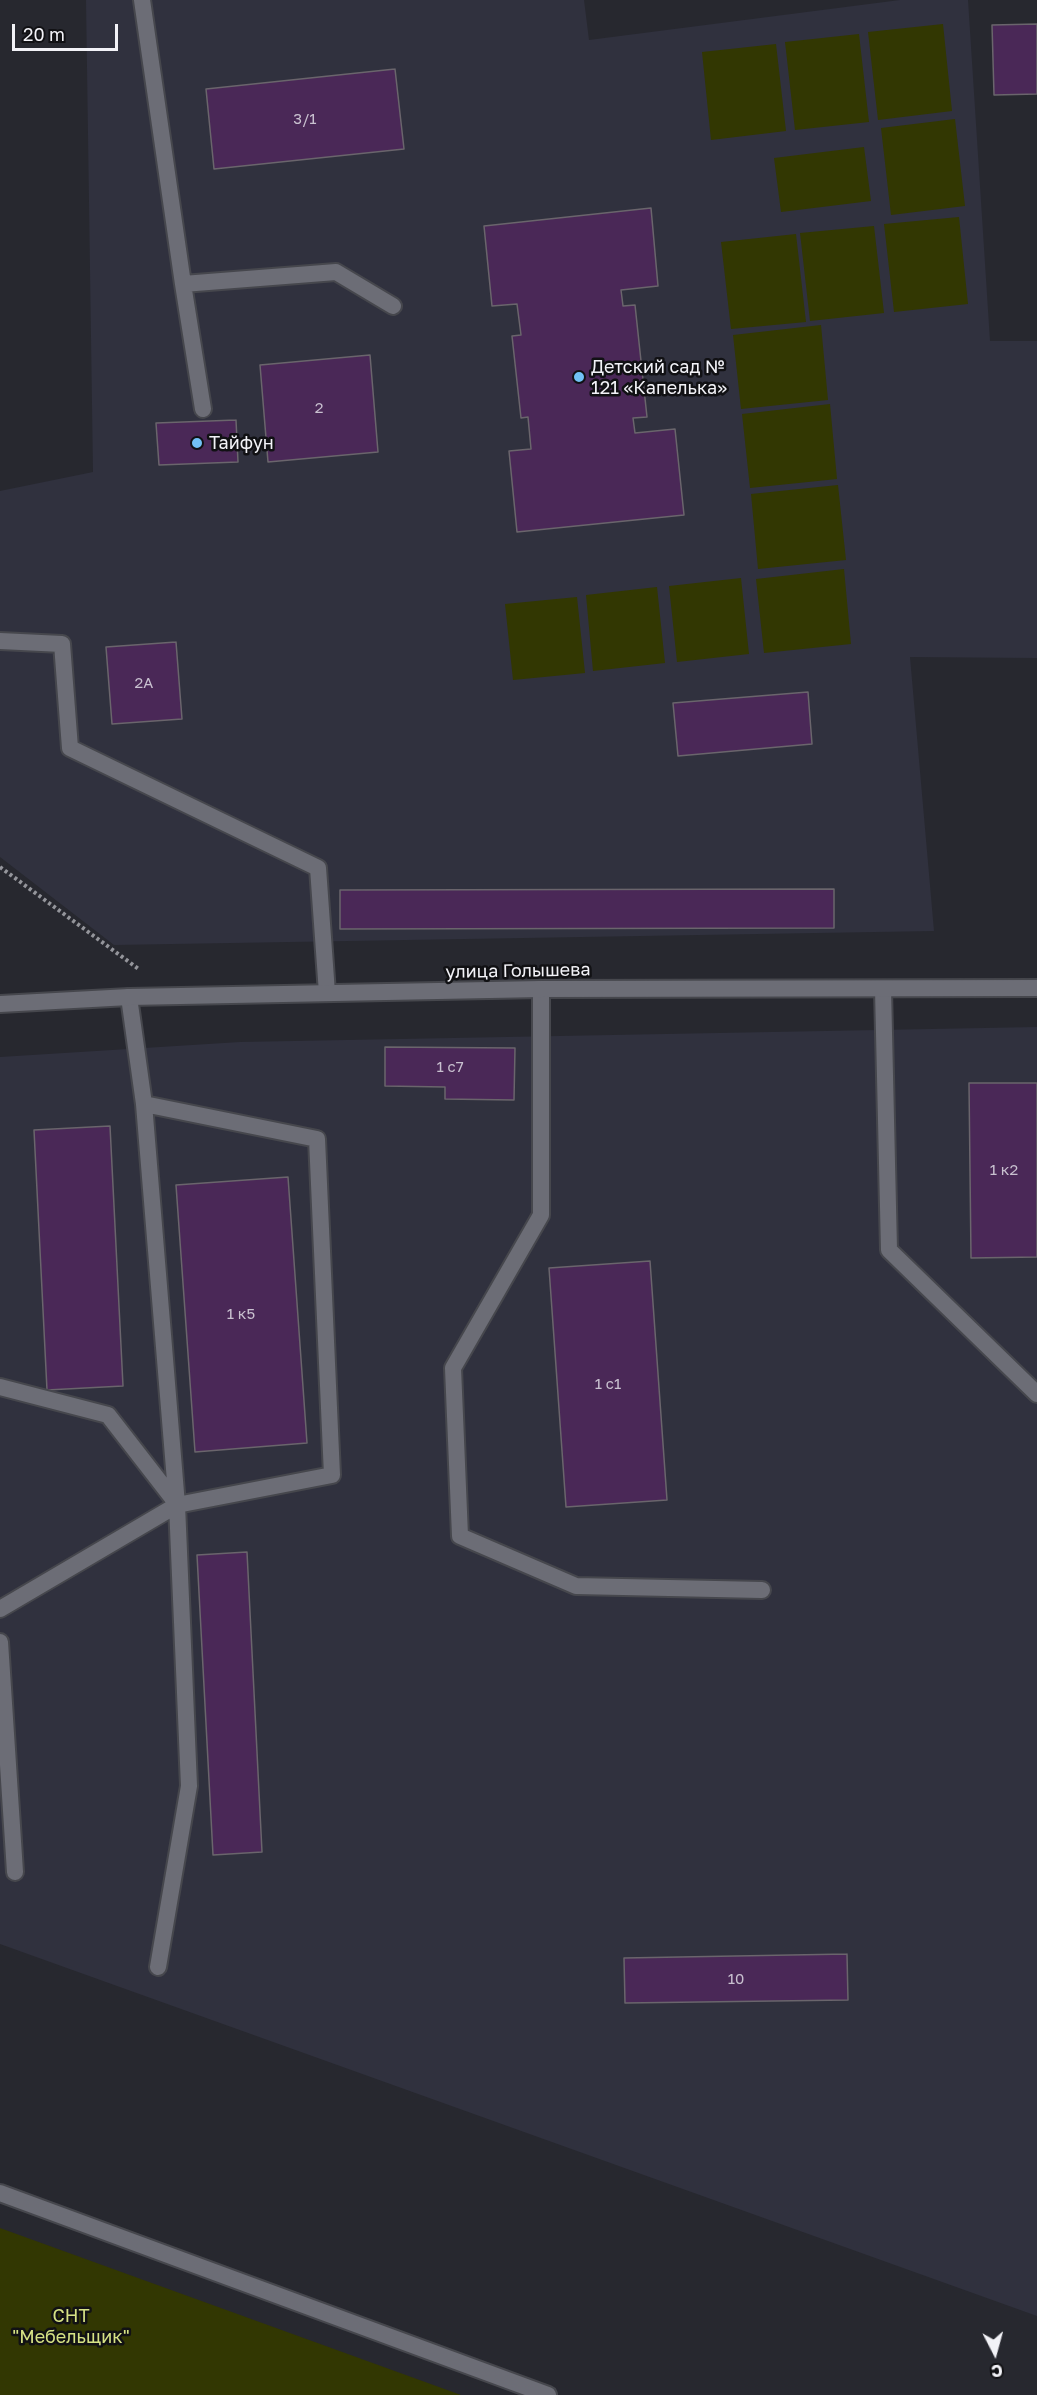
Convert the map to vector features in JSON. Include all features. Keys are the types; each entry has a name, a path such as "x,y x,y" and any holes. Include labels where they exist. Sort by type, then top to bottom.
{"street":[{"path":"142,0 203,409"},
{"path":"183,284 336,272 393,306"},
{"path":"0,641 62,644 70,748 318,868 327,993"},
{"name":"улица Голышева","path":"0,1004 129,997 541,989 1037,988"},
{"path":"541,989 541,1215 453,1368 460,1536 576,1586 762,1590"},
{"path":"883,989 889,1250 1037,1394"},
{"path":"129,997 144,1104 177,1505 189,1786 158,1967"},
{"path":"0,1609 177,1505 332,1475 317,1139 144,1104"},
{"path":"0,1388 108,1415 177,1505"},
{"path":"0,1642 15,1872"},
{"path":"0,2193 548,2395"}],"shaded area":[{"path":"86,0 584,0 589,40 900,0 968,0 990,341 1037,341 1037,658 910,657 934,931 114,945 0,857 0,491 93,472"},
{"path":"1037,1027 1037,2316 0,1944 0,1057 240,1042"}],"green space":[{"path":"943,24 952,111 878,120 868,32"},
{"path":"859,34 869,122 795,130 785,42"},
{"path":"776,44 786,131 711,140 702,52"},
{"path":"955,119 965,206 891,215 881,128"},
{"path":"864,147 871,201 781,212 774,158"},
{"path":"959,217 968,304 894,312 884,224"},
{"path":"874,226 884,313 810,321 800,233"},
{"path":"796,234 806,322 731,329 721,242"},
{"path":"821,325 828,400 741,409 733,335"},
{"path":"830,404 837,479 750,488 742,414"},
{"path":"838,485 846,560 758,569 751,494"},
{"path":"844,569 851,644 764,653 756,579"},
{"path":"741,578 749,654 677,662 669,586"},
{"path":"657,587 665,663 593,671 586,595"},
{"path":"577,597 585,673 513,680 505,604"},
{"name":"СНТ \"Мебельщик\"","path":"0,2228 461,2395 0,2395"}],"building":[{"path":"1037,24 1037,94 994,95 992,25"},
{"path":"395,69 404,149 214,169 206,89"},
{"name":"Детский сад № 121 «Капелька»","path":"651,208 658,286 621,290 623,306 635,305 647,417 633,418 635,433 675,429 684,515 517,532 509,451 531,449 528,417 521,418 512,336 521,335 517,304 492,306 484,226"},
{"path":"370,355 378,452 268,462 260,365"},
{"name":"Тайфун","path":"236,420 238,462 159,465 156,423"},
{"path":"176,642 182,719 112,724 106,647"},
{"path":"808,692 812,744 678,756 673,703"},
{"path":"834,889 834,928 340,929 340,890"},
{"path":"385,1047 515,1048 514,1100 445,1099 445,1087 385,1086"},
{"path":"969,1083 1037,1083 1037,1257 971,1258"},
{"path":"110,1126 123,1386 47,1390 34,1130"},
{"path":"288,1177 307,1443 195,1452 176,1185"},
{"path":"650,1261 667,1500 566,1507 549,1268"},
{"path":"247,1552 262,1852 213,1855 197,1555"},
{"path":"847,1954 848,2000 625,2003 624,1958"}],"place":[{"name":"Детский сад № 121 «Капелька»","path":"579,377"},
{"name":"Тайфун","path":"197,443"}]}
